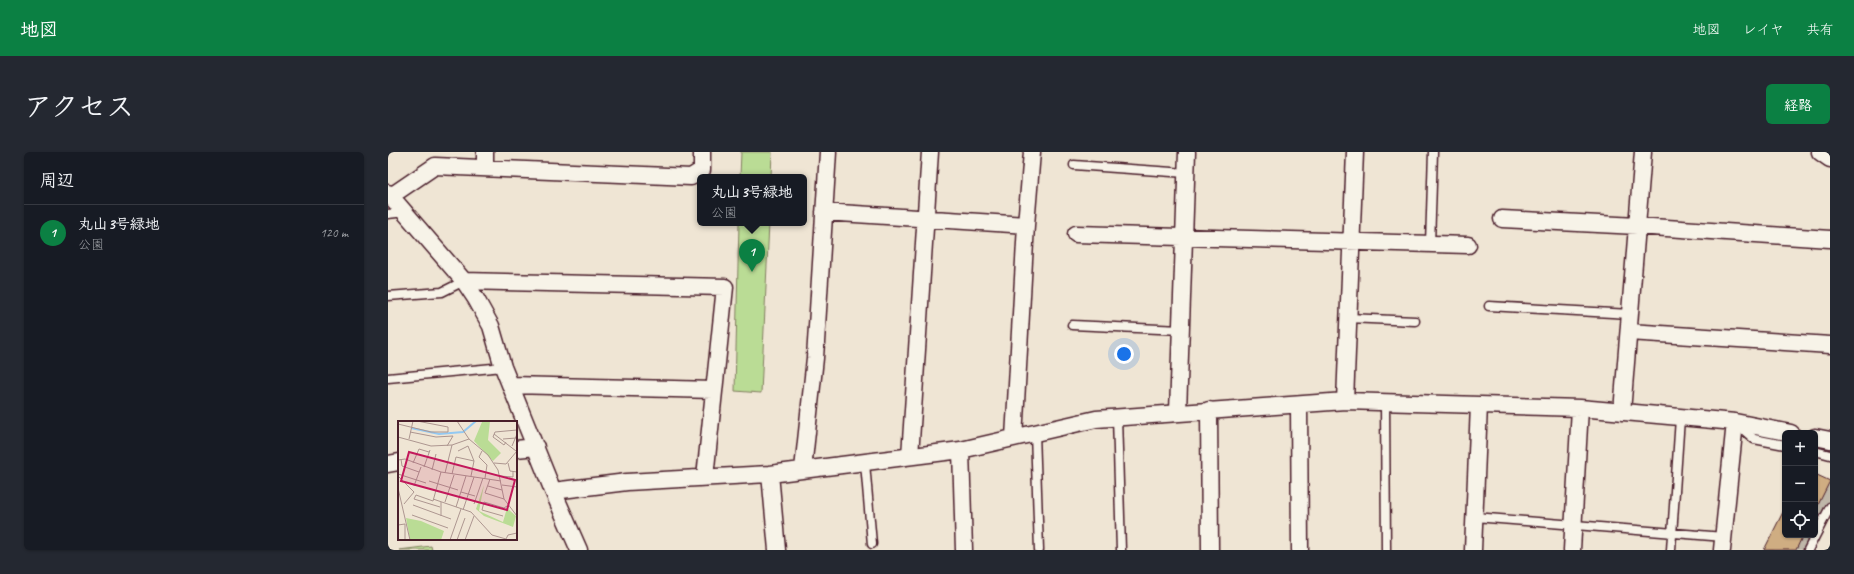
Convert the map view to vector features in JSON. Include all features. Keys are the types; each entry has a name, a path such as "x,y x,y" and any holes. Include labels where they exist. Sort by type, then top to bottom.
{"street":[{"path":"485,152 485,168"},
{"path":"580,550 553,490 503,367 491,326 464,281 390,195 435,166 691,177 702,170 702,152"},
{"path":"803,469 815,358 828,152"},
{"path":"910,456 930,152"},
{"path":"1014,438 1026,225 1032,152"},
{"path":"1178,412 1187,152"},
{"path":"1346,401 1355,152"},
{"path":"1622,412 1644,152"},
{"path":"1820,152 1830,159"},
{"path":"824,212 1026,225"},
{"path":"1502,219 1830,238"},
{"path":"1076,234 1468,245"},
{"path":"464,281 725,287 705,477"},
{"path":"1628,332 1830,345"},
{"path":"511,385 714,390"},
{"path":"553,490 627,482 770,474 865,463 961,450 1096,419 1346,401 1580,408 1735,422 1782,431"},
{"path":"1298,405 1300,550"},
{"path":"1474,550 1479,405"},
{"path":"1572,550 1580,408"},
{"path":"1209,410 1210,550"},
{"path":"1723,544 1735,422"},
{"path":"1818,438 1830,440"},
{"path":"517,449 536,446"},
{"path":"961,450 964,550"},
{"path":"388,464 398,462"},
{"path":"770,474 777,550"}],"lane":[{"path":"1430,244 1433,152"},
{"path":"1074,165 1186,173"},
{"path":"388,214 406,212"},
{"path":"388,296 442,292 464,281"},
{"path":"1489,306 1630,314"},
{"path":"1348,318 1415,321"},
{"path":"1072,325 1181,330"},
{"path":"388,378 503,367"},
{"path":"1385,401 1386,550"},
{"path":"1117,417 1121,550"},
{"path":"1671,550 1680,418"},
{"path":"1735,422 1754,439 1782,444"},
{"path":"1035,433 1039,550"},
{"path":"1818,452 1830,455"},
{"path":"865,463 872,544"},
{"path":"1808,550 1830,507"},
{"path":"1475,517 1672,533 1723,544"}],"green space":[{"path":"741,152 772,152 771,174 740,174"},
{"path":"739,226 769,226 761,393 735,391"},
{"path":"431,546 432,550 399,550"}],"building":[{"path":"1818,475 1830,481 1818,505"},
{"path":"1782,514 1782,538 1802,538 1796,550 1764,550"}],"place":[{"name":"丸山3号緑地","path":"752,272"}]}
